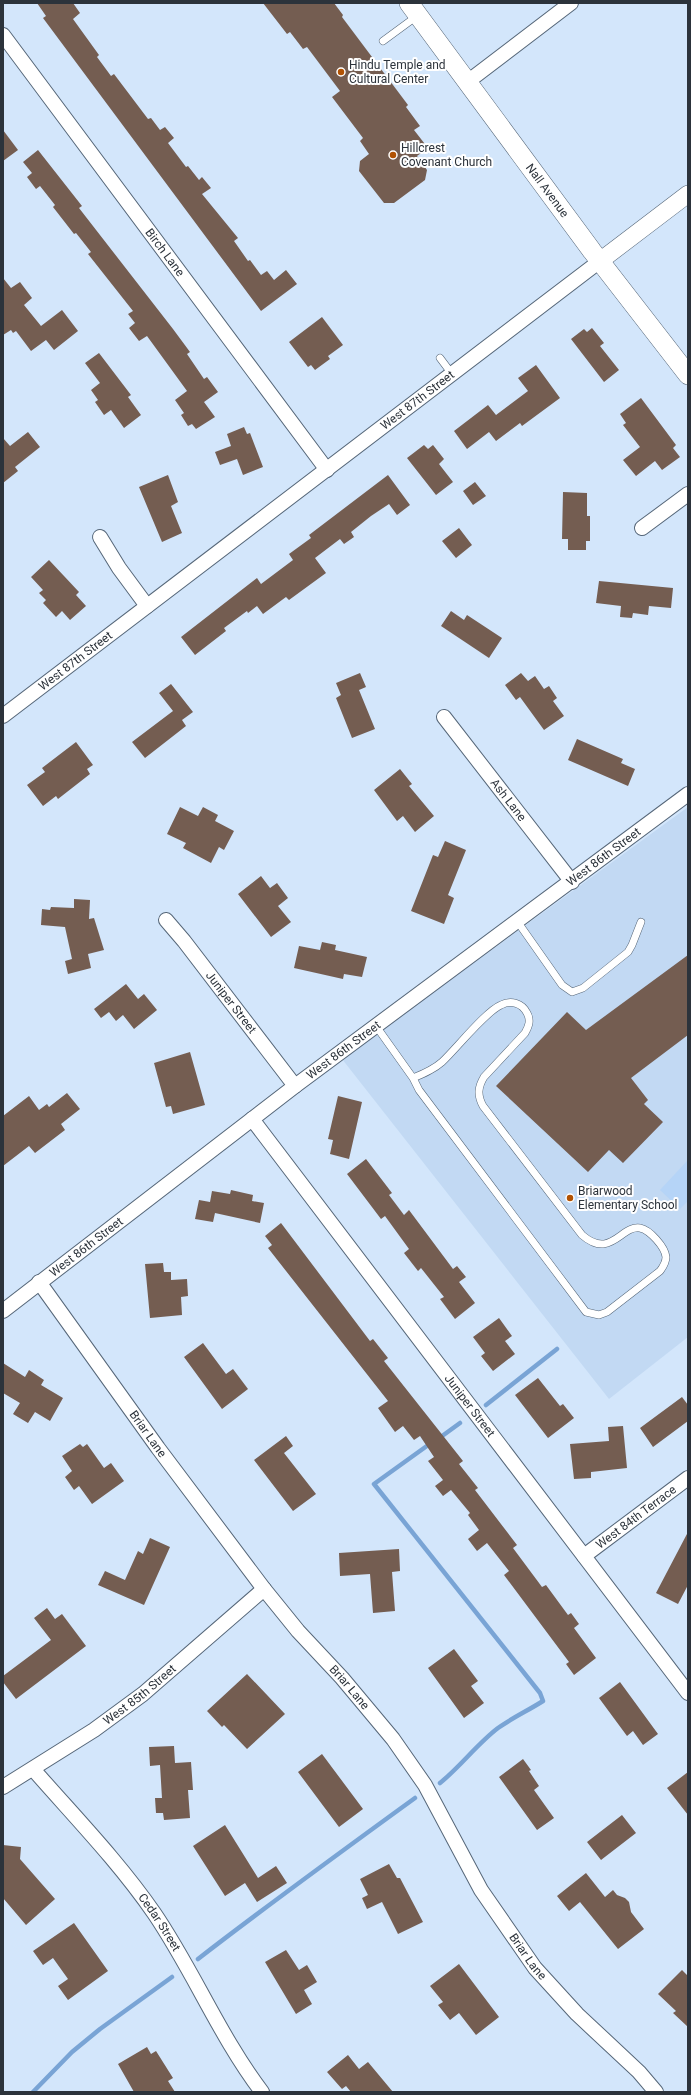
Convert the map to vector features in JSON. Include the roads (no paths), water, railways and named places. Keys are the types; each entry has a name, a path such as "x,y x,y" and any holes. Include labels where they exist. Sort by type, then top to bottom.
{"main road":[{"name":"Nall Avenue","path":"414,9 466,83 688,375"}],"street":[{"path":"466,83 571,3"},
{"name":"Birch Lane","path":"3,35 327,470"},
{"name":"West 87th Street","path":"3,716 688,194"},
{"path":"642,528 688,494"},
{"path":"100,537 119,568 147,606"},
{"name":"Ash Lane","path":"444,717 572,882"},
{"name":"West 86th Street","path":"3,1310 295,1086 572,882 688,794"},
{"name":"Juniper Street","path":"166,920 184,940 295,1086"},
{"name":"Juniper Street","path":"252,1119 688,1693"},
{"name":"Briar Lane","path":"39,1282 158,1448 264,1589 298,1631 342,1678 393,1739 425,1785 480,1890 535,1968 577,2014 639,2072 656,2092"},
{"name":"West 84th Terrace","path":"584,1556 688,1478"},
{"name":"West 85th Street","path":"3,1787 94,1730 143,1694 264,1589"},
{"name":"Cedar Street","path":"33,1769 119,1866 154,1913 225,2034 262,2092"}],"lane":[{"path":"383,41 414,9"},
{"path":"440,358 452,374"},
{"path":"518,921 562,985 572,992 583,988 628,952 641,922"},
{"path":"376,1026 413,1078 419,1090 580,1307 592,1315 599,1316 607,1312 660,1271 666,1257 663,1250 651,1234 639,1228 606,1244 592,1242 586,1239 479,1099 480,1084 484,1077 525,1032 529,1020 525,1009 518,1004 510,1002 495,1008 442,1062 429,1071 413,1078"}],"waterway":[{"path":"486,1405 557,1349"},
{"path":"438,1439 460,1423"},
{"path":"431,1443 374,1484 540,1693 543,1701 498,1728 440,1783"},
{"path":"198,1959 415,1798"},
{"path":"33,2092 72,2052 100,2029 172,1977"}],"place":[{"name":"Hindu Temple and Cultural Center","path":"341,72"},
{"name":"Hillcrest Covenant Church","path":"393,155"},
{"name":"Briarwood Elementary School","path":"570,1198"}]}
